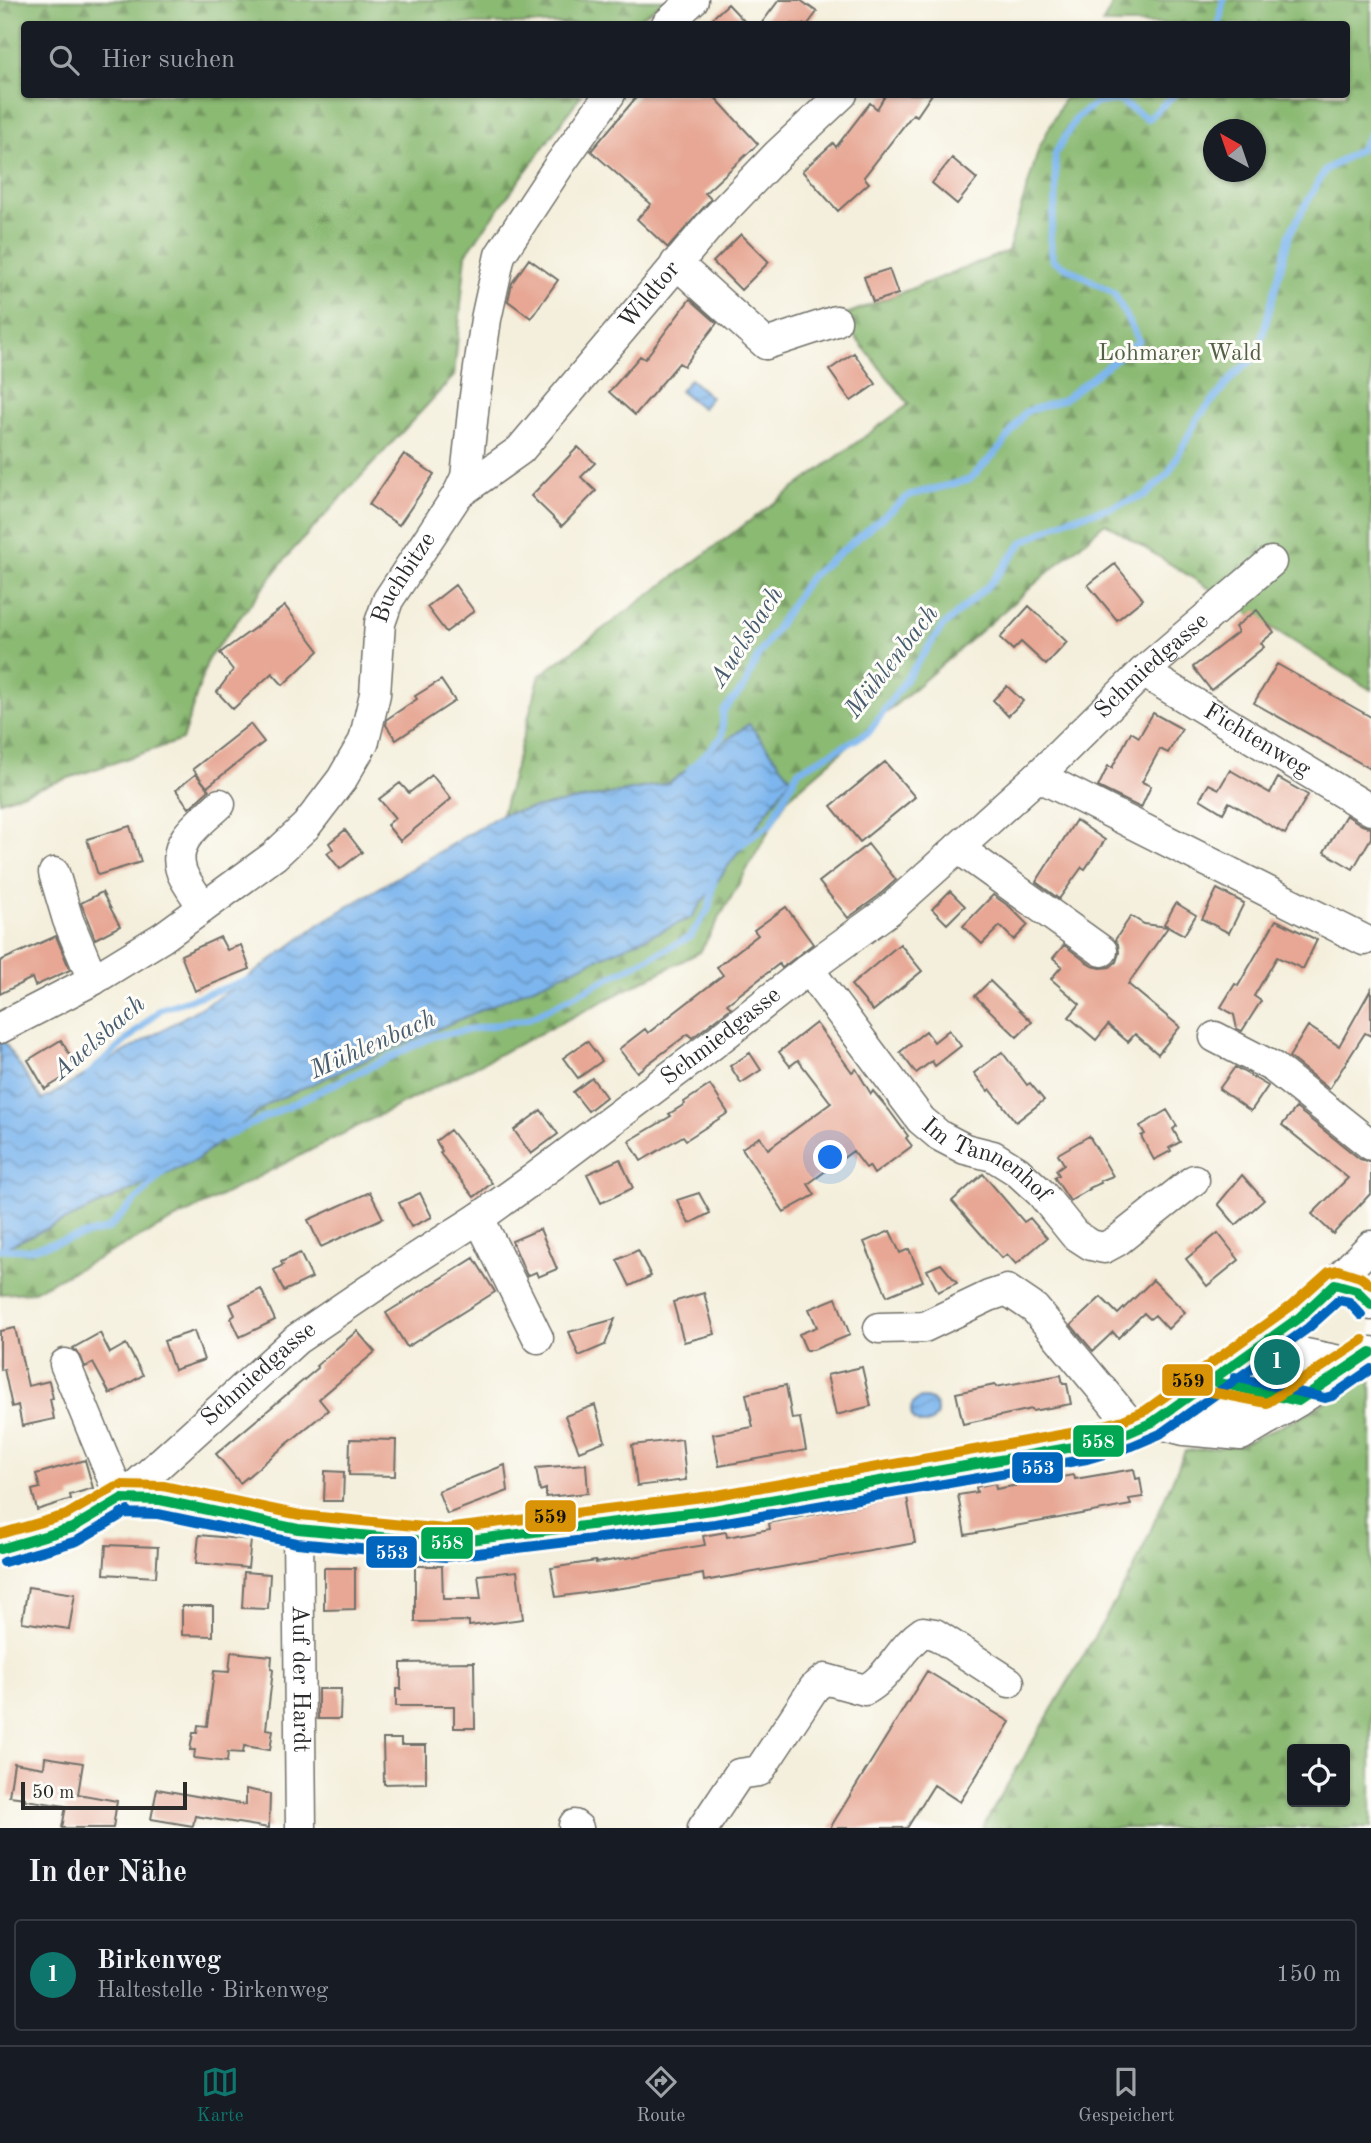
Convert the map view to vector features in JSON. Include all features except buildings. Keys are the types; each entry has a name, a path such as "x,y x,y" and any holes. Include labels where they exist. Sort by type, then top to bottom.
{"street":[{"path":"670,21 693,0"},
{"name":"Buchbitze","path":"0,1028 93,980 163,937 274,856 306,826 342,779 364,741 375,694 380,623 388,600 458,494 466,477 486,319 500,255 607,98"},
{"name":"Wildtor","path":"458,494 520,450 708,227 778,154 838,98"},
{"path":"676,263 766,344 836,321"},
{"name":"Schmiedgasse","path":"0,1549 72,1528 121,1499 297,1339 479,1218 888,911 1038,776 1143,672 1271,562"},
{"name":"Fichtenweg","path":"1143,672 1371,810"},
{"path":"1038,776 1364,940"},
{"path":"203,907 181,871 180,847 188,833 220,804"},
{"path":"958,848 1102,951"},
{"path":"54,873 68,920 93,980"},
{"name":"Im Tannenhof","path":"808,970 920,1120 940,1136 965,1149 993,1156 1017,1171 1041,1193 1074,1234 1091,1245 1104,1248 1117,1241 1194,1180"},
{"path":"1215,1037 1273,1067 1371,1145"},
{"path":"479,1218 538,1338"},
{"path":"65,1364 121,1499 160,1500 298,1530 445,1543 713,1510 1085,1445 1141,1427 1212,1381 1300,1317 1371,1247"},
{"path":"1335,1284 1356,1290 1371,1305"},
{"path":"879,1328 925,1326 1007,1290 1035,1309 1123,1415 1141,1427 1241,1435 1362,1358"},
{"path":"1262,1345 1362,1358"},
{"path":"1238,1363 1324,1384"},
{"path":"1212,1381 1298,1401"},
{"path":"1183,1401 1270,1418"},
{"name":"Auf der Hardt","path":"298,1530 301,1828"},
{"path":"703,1828 738,1774 760,1771 814,1688 825,1679 865,1690 887,1673 911,1639 923,1632 935,1634 1009,1682"}],"green space":[{"path":"0,0 666,0 636,21 21,21 21,98 579,98 466,254 454,376 290,553 208,659 182,740 0,801"},
{"name":"Lohmarer Wald","path":"1115,0 1371,0 1371,690 1105,523 787,799 700,952 32,1292 0,1294 0,1250 195,1161 749,724 669,783 502,814 540,675 909,404 839,317 1008,251 1039,148 1064,98 1350,98 1350,21 1104,21"},
{"path":"1371,1372 1371,1828 982,1828 1133,1571 1185,1451 1240,1445 1308,1413"}],"water":[{"path":"690,379 711,397 702,408 680,391"},
{"path":"749,724 791,778 691,918 271,1102 195,1161 0,1250 0,1042 3,1040 42,1100 234,988 321,923 502,814 669,783"},
{"path":"924,1398 933,1402 937,1411 933,1420 924,1424 915,1420 911,1411 915,1402"}],"waterway":[{"name":"Auelsbach","path":"1220,21 1223,0"},
{"name":"Auelsbach","path":"689,770 722,737 723,711 745,686 757,658 809,578 910,495 969,480 1001,447 1025,412 1063,400 1139,341 1114,293 1053,260 1050,238 1056,198 1055,154 1076,118 1096,103 1118,100 1148,119 1171,98"},
{"name":"Mühlenbach","path":"738,847 770,824 798,771 869,732 943,626 991,583 1023,542 1068,519 1146,495 1168,474 1198,418 1236,373 1257,356 1290,233 1325,170 1362,148 1371,131"},
{"name":"Mühlenbach","path":"222,1138 434,1036 528,1019 690,937 709,908 714,880"},
{"name":"Auelsbach","path":"88,1075 161,1009 249,980"},
{"name":"Mühlenbach","path":"0,1249 27,1250 108,1229 164,1171"}],"transit line":[{"name":"559","path":"121,1485 163,1486 300,1515 445,1529 711,1496 1082,1431 1123,1420 1146,1410 1291,1306 1329,1272 1338,1270 1360,1277 1371,1285"},
{"name":"558","path":"121,1499 160,1500 298,1529 445,1543 713,1510 1085,1445 1128,1433 1153,1422 1300,1317 1335,1284 1356,1290 1371,1305"},
{"name":"553","path":"121,1513 158,1514 297,1543 445,1557 715,1524 1087,1459 1132,1446 1160,1434 1308,1328 1339,1300 1349,1302 1361,1315"},
{"name":"559","path":"1186,1387 1267,1403 1363,1340"},
{"name":"558","path":"1212,1381 1298,1401 1371,1352"},
{"name":"553","path":"1235,1377 1325,1398 1371,1369"},
{"name":"559","path":"0,1534 66,1515 114,1487"},
{"name":"558","path":"0,1549 72,1528 121,1499"},
{"name":"553","path":"4,1562 77,1541 128,1511"}],"place":[{"name":"Birkenweg","path":"1277,1362"}]}
